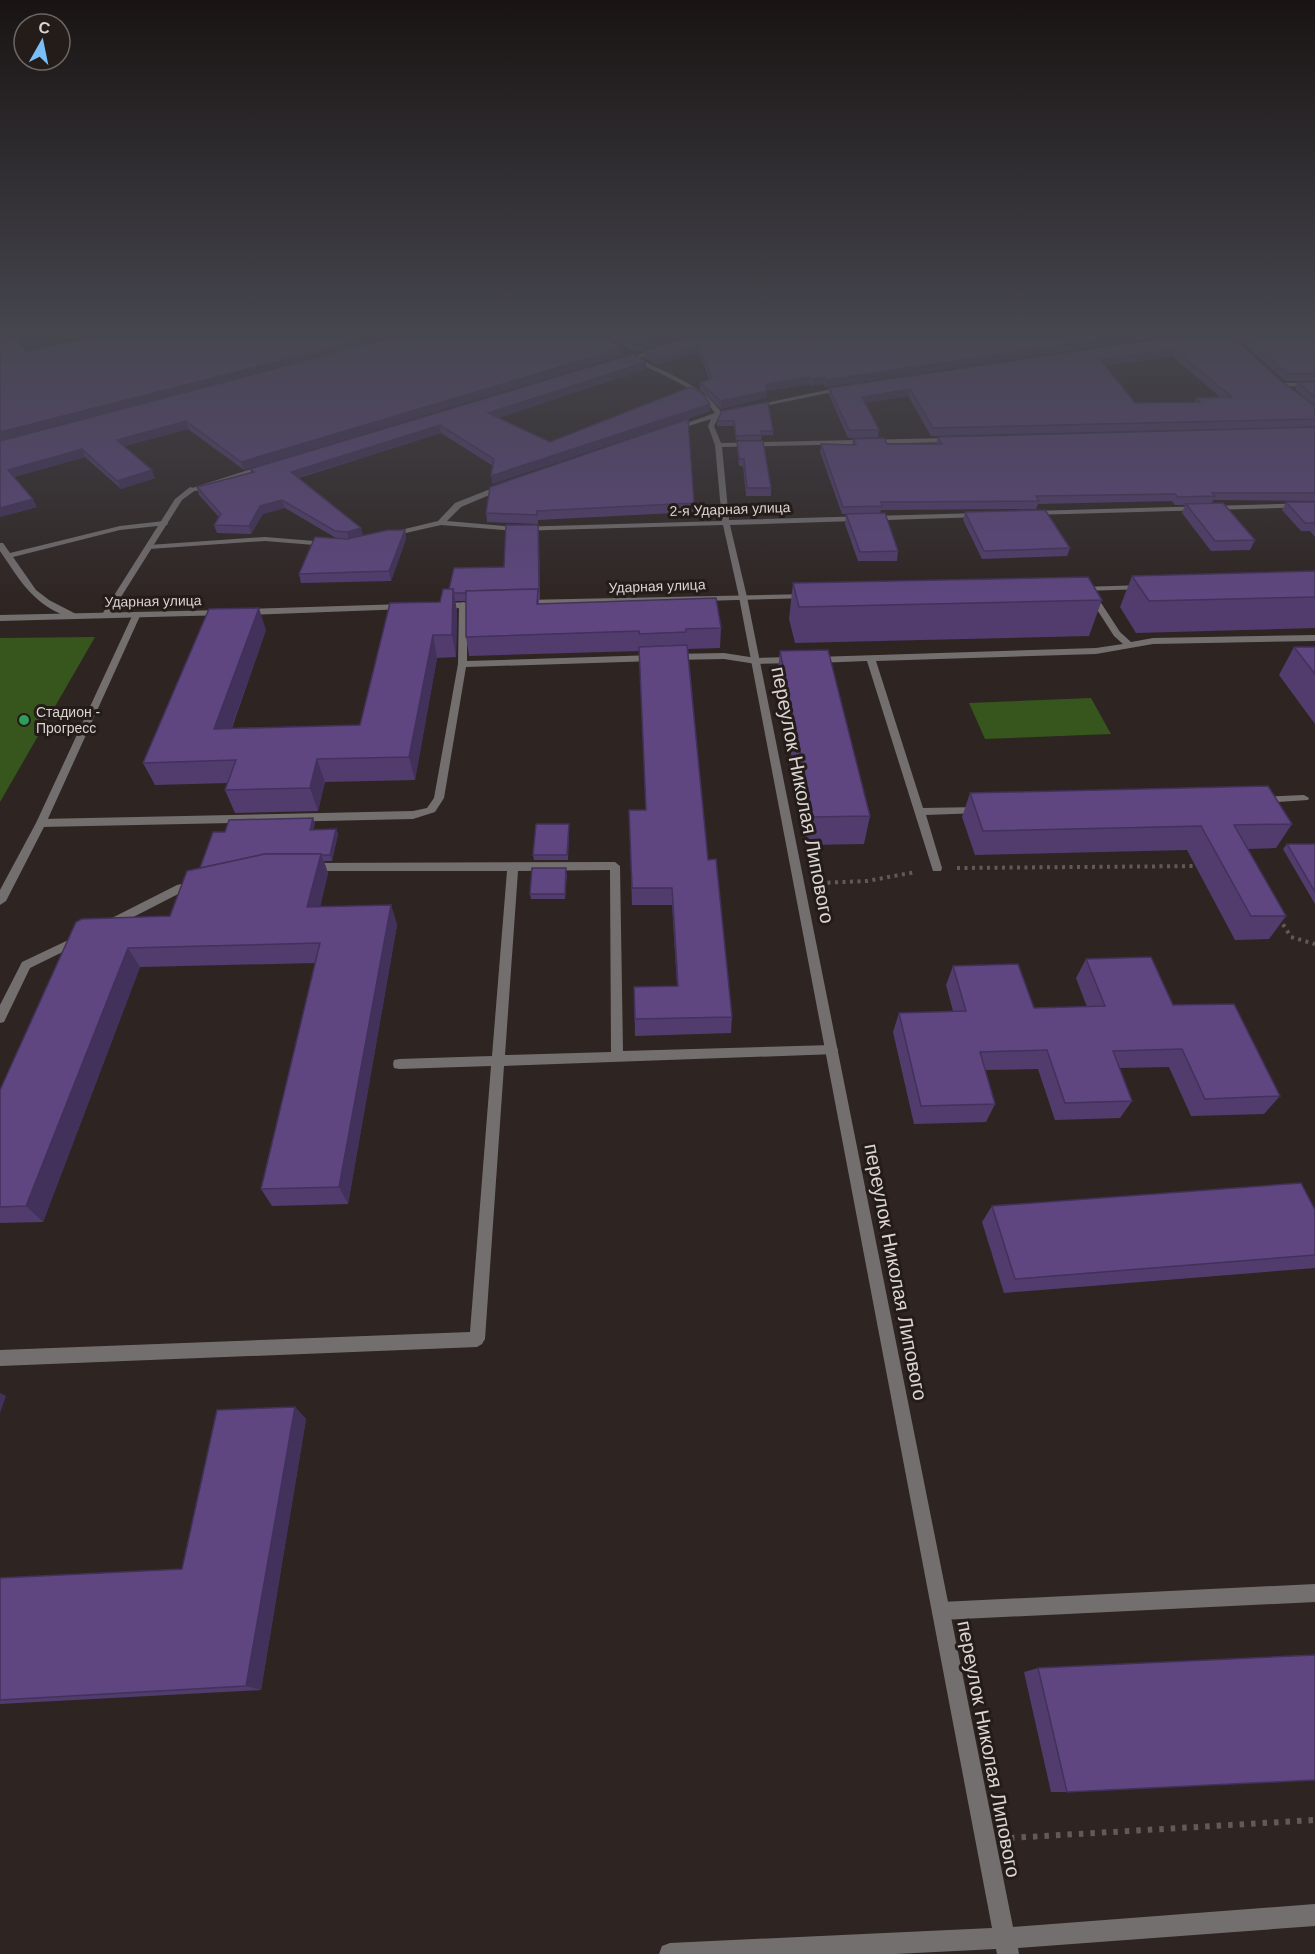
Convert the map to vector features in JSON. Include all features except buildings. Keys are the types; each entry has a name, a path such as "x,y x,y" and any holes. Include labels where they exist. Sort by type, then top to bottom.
{"street":[{"path":"663,432 689,423"},
{"name":"переулок Николая Липового","path":"713,423 711,426 718,445 726,523 744,597 1006,1946"},
{"path":"718,445 963,440"},
{"path":"105,616 179,499 193,489 273,464"},
{"path":"441,523 458,505 510,483"},
{"path":"1021,514 1315,504"},
{"name":"2-я Ударная улица","path":"380,538 441,523 515,529 985,515"},
{"path":"8,555 120,528 164,523"},
{"path":"149,547 266,539 339,544"},
{"path":"0,545 33,592 46,602 73,616"},
{"path":"1076,589 1160,587"},
{"path":"1088,589 1117,634 1130,645"},
{"name":"Ударная улица","path":"510,604 815,595"},
{"path":"428,606 487,604"},
{"path":"41,823 413,815 431,810 439,798 462,664 463,605"},
{"name":"Ударная улица","path":"0,618 416,607"},
{"path":"0,901 41,823 136,616"},
{"path":"462,664 724,656 756,661 871,658 1096,651 1153,641 1315,638"},
{"path":"871,658 937,868"},
{"path":"1244,800 1304,798"},
{"path":"921,812 993,809"},
{"path":"296,867 615,866 617,1057"},
{"path":"0,1358 477,1339 513,867"},
{"path":"0,1018 26,965 181,888 204,883"},
{"path":"399,1064 832,1050"},
{"path":"941,1611 1315,1593"},
{"path":"670,1954 1006,1946 1315,1916"}],"path":[{"path":"800,884 867,881 937,868 1206,866"},
{"path":"1274,910 1292,937 1315,944"},
{"path":"986,1840 1315,1820"}],"green space":[{"name":"Стадион - Прогресс","path":"95,637 0,802 0,638"},
{"path":"1091,698 1111,734 985,739 969,703"}],"place":[{"name":"Стадион - Прогресс","path":"24,720"}]}
